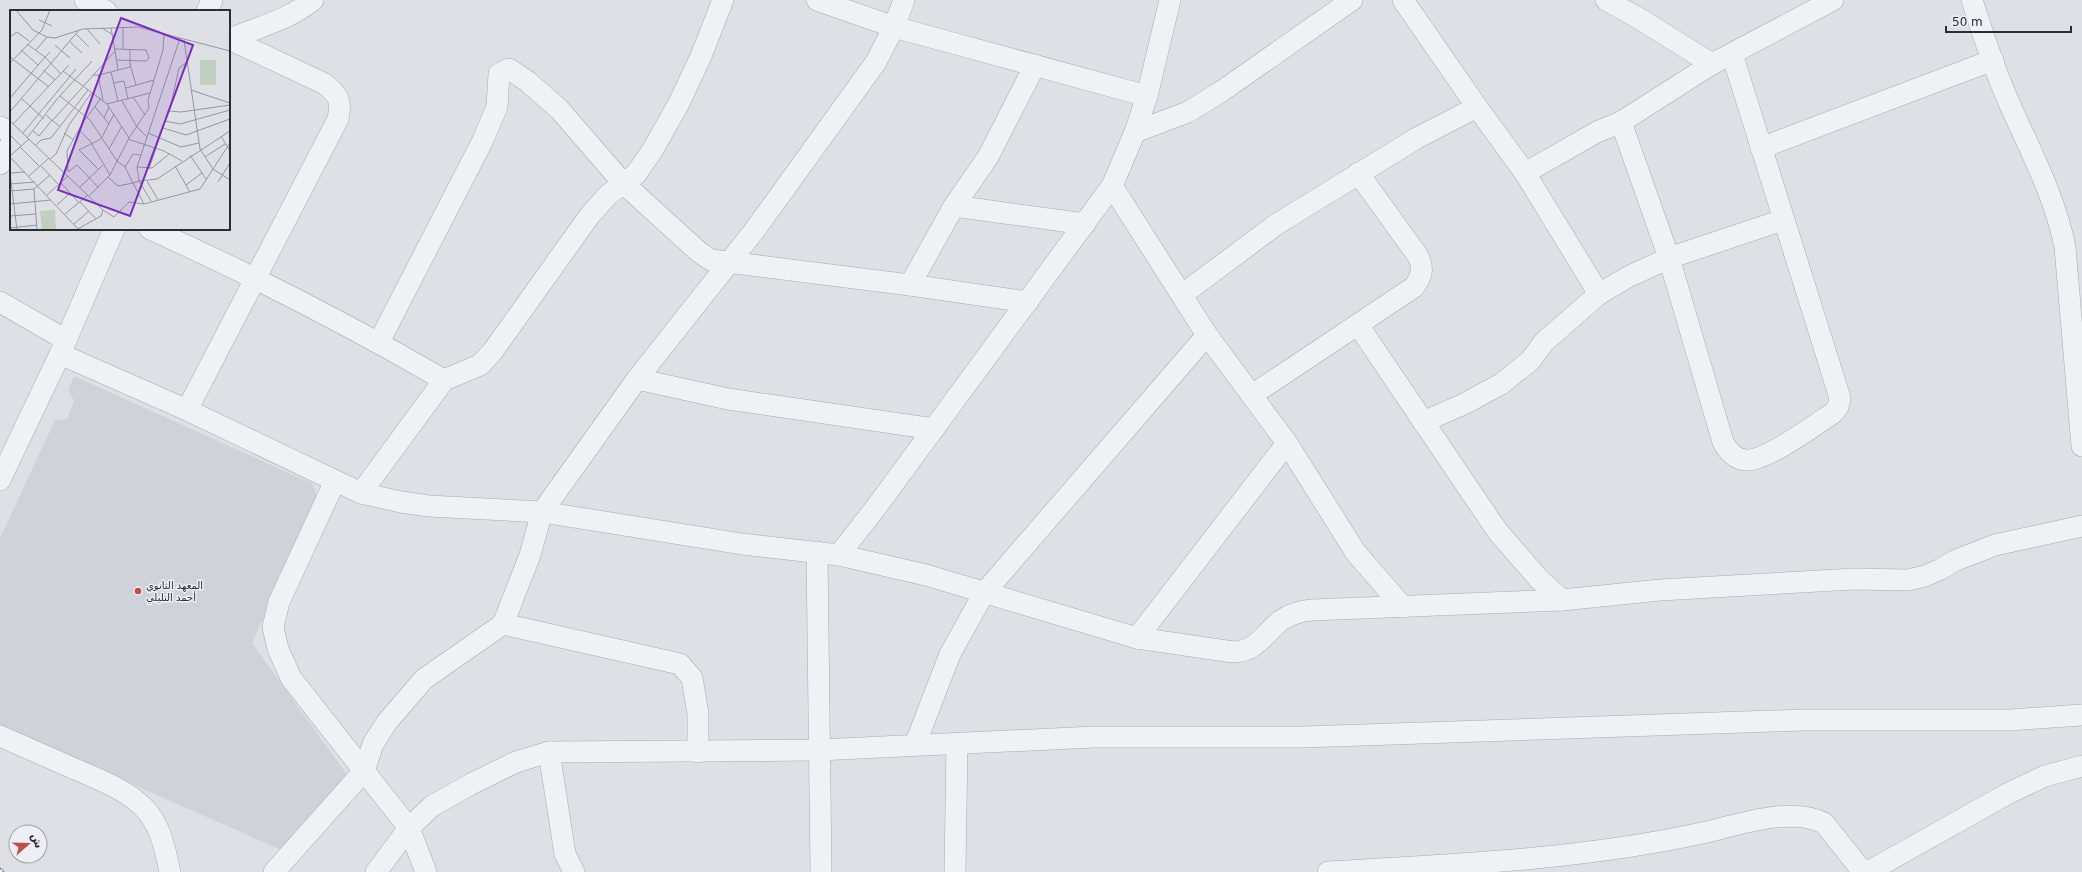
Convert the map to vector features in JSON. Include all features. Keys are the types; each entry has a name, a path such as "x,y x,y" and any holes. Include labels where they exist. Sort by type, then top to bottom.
{"street":[{"path":"80,10 85,0 104,10"},
{"path":"207,10 212,0"},
{"path":"230,39 278,21 305,7 313,0"},
{"path":"361,493 444,380 480,365 493,351 590,215 608,195 636,174 652,151 679,104 701,56 723,0"},
{"path":"817,0 894,27 1147,96"},
{"path":"274,872 364,771 373,744 387,722 424,679 503,624 530,555 542,512 637,379 729,263 876,62 894,27 904,0"},
{"path":"839,555 1028,302 1112,186 1135,132 1147,96 1170,0"},
{"path":"1135,132 1188,112 1222,91 1352,0"},
{"path":"1403,0 1525,173 1599,294"},
{"path":"1606,0 1640,19 1712,64"},
{"path":"1525,173 1597,132 1621,122 1712,64 1833,0"},
{"path":"1972,0 1993,60 2060,221 2065,247 2082,446"},
{"path":"187,410 338,118 341,104 336,94 325,84 230,39"},
{"path":"1621,122 1669,258 1723,442 1729,453 1747,461 1770,453 1833,413 1838,407 1840,398 1732,54"},
{"path":"1761,148 1993,60"},
{"path":"910,285 954,206 988,157 1035,65"},
{"path":"379,342 482,142 497,107 499,74 502,71 509,69 527,81 558,109 623,183 699,252 711,260 910,285 1028,302"},
{"path":"1183,294 1277,224 1417,138 1477,107"},
{"path":"0,127 10,132"},
{"path":"0,164 10,146"},
{"path":"1252,395 1358,326 1414,287 1420,278 1422,264 1358,173"},
{"path":"1112,186 1208,334 1287,443 1356,553 1404,607"},
{"path":"954,206 1085,224"},
{"path":"1423,422 1464,404 1501,384 1530,361 1544,342 1599,294 1628,277 1669,258 1784,220"},
{"path":"0,480 63,347 114,230"},
{"path":"152,230 255,279 379,342 444,380"},
{"path":"0,302 63,347 187,410 361,493 401,502 429,506 542,512 742,544 839,555 926,575 1137,638 1240,652 1256,646 1280,622 1300,612 1312,610 1404,607 1510,600 1562,600 1660,590 1854,579 1908,580 1925,576 1941,569 1954,560 1995,545 2082,526"},
{"path":"1358,326 1498,532 1538,579 1562,600"},
{"path":"915,745 950,654 984,593 1208,334"},
{"path":"637,379 736,400 934,429"},
{"path":"1137,638 1287,443"},
{"path":"335,481 279,602 273,627 278,649 291,678 409,828 426,872"},
{"path":"818,552 819,750 822,872"},
{"path":"503,624 680,664 692,678 698,714 698,752"},
{"path":"376,872 409,828 432,806 471,784 516,762 549,752 819,750 1094,737 1304,737 1804,720 2010,720 2082,715"},
{"path":"0,736 105,782 128,795 145,808 164,842 170,872"},
{"path":"955,872 957,743"},
{"path":"549,752 565,854 574,872"},
{"path":"1868,872 2006,794 2044,776 2082,766"},
{"path":"1328,872 1418,867 1599,850 1648,844 1756,821 1781,818 1815,819 1824,823 1863,872"}],"shaded area":[{"name":"المعهد الثانوي أحمد التليلي","path":"74,376 313,484 317,498 252,643 348,776 286,852 0,726 0,538 55,420 67,419 74,401 68,390"}],"place":[{"name":"المعهد الثانوي أحمد التليلي","path":"138,591"}]}
